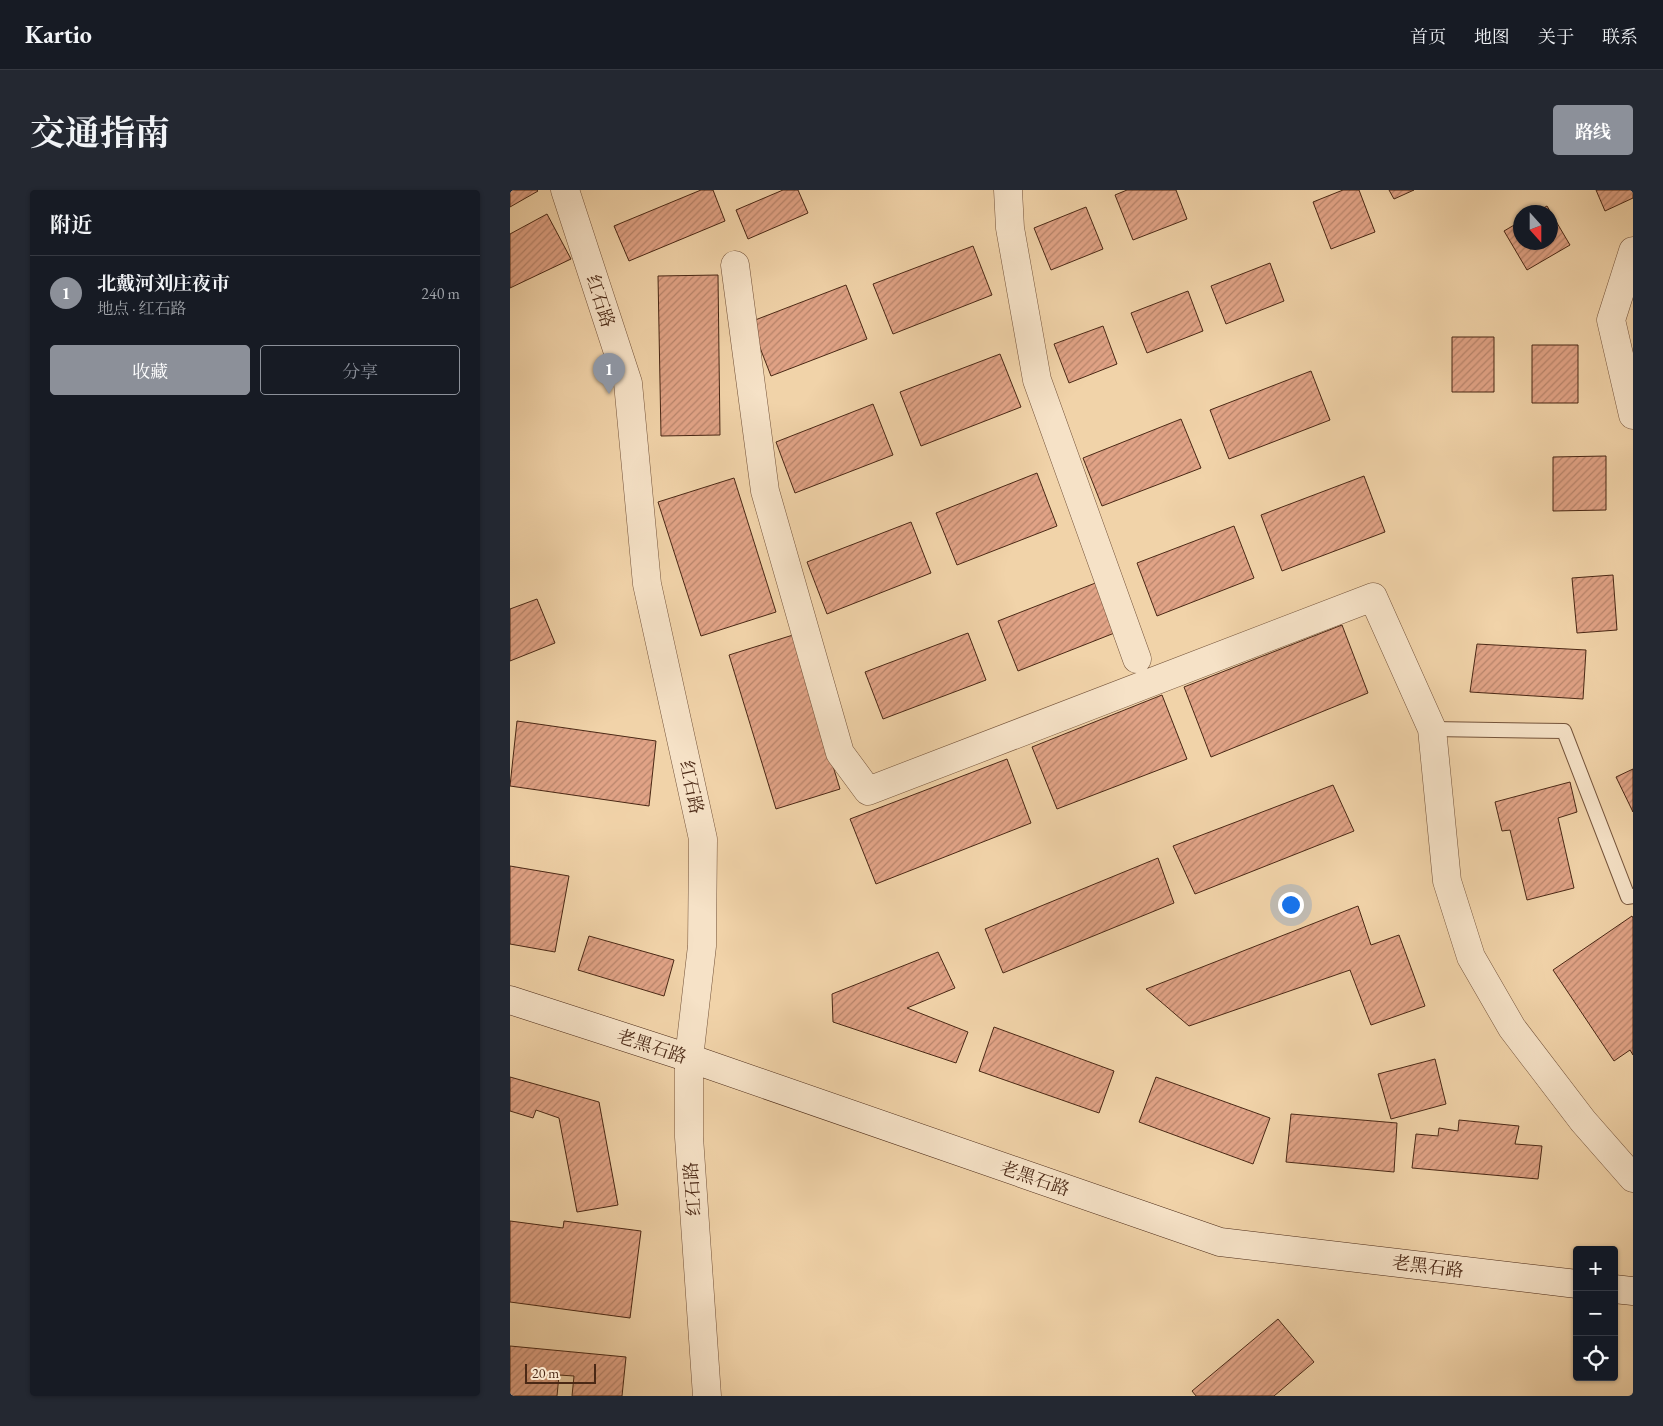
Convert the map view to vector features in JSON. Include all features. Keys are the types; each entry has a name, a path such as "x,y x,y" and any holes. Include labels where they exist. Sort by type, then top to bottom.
{"street":[{"name":"红石路","path":"565,190 628,383 647,584 703,839 702,946 689,1058 688,1137 707,1396"},
{"path":"1008,190 1010,228 1037,380 1137,659"},
{"path":"1633,251 1611,320 1633,414"},
{"path":"735,265 765,491 840,753 868,791 1373,597 1432,729 1447,881 1471,957 1512,1028 1583,1121 1633,1178"},
{"name":"老黑石路","path":"510,1000 689,1058 1220,1242 1573,1284"},
{"path":"1618,1289 1633,1291"}],"lane":[{"path":"1432,729 1564,731 1628,897 1633,896"}],"building":[{"path":"510,190 537,190 538,191 510,207"},
{"path":"701,190 713,190 725,221 629,261 614,226"},
{"path":"783,190 798,190 808,213 748,239 736,210"},
{"path":"1127,190 1176,190 1187,219 1133,240 1115,195"},
{"path":"1343,190 1359,190 1375,232 1331,249 1313,202"},
{"path":"1389,190 1414,190 1394,199"},
{"path":"1596,190 1633,190 1633,198 1605,211"},
{"path":"1086,207 1103,249 1051,270 1034,228"},
{"path":"547,214 571,259 510,288 510,234"},
{"path":"1558,225 1570,245 1527,270 1515,250 1558,250"},
{"path":"1513,226 1513,246 1504,231"},
{"path":"973,246 992,295 893,334 873,284"},
{"path":"1270,263 1284,301 1226,324 1211,286"},
{"path":"718,275 720,435 661,436 658,276"},
{"path":"846,285 867,339 771,376 750,322"},
{"path":"1188,291 1203,331 1147,353 1131,313"},
{"path":"1103,326 1117,364 1069,383 1054,344"},
{"path":"1452,337 1494,337 1494,392 1452,392"},
{"path":"1532,345 1578,345 1578,403 1532,403"},
{"path":"1000,354 1021,407 921,446 900,392"},
{"path":"1311,371 1330,420 1229,459 1210,410"},
{"path":"873,404 893,455 795,493 776,442"},
{"path":"1181,419 1201,468 1102,506 1083,458"},
{"path":"1606,456 1606,510 1553,511 1553,457"},
{"path":"1037,473 1057,526 957,565 936,513"},
{"path":"1364,476 1385,532 1282,571 1261,515"},
{"path":"734,478 776,612 701,636 658,502"},
{"path":"911,522 931,573 827,614 807,562"},
{"path":"1234,526 1254,578 1157,616 1137,563"},
{"path":"1613,575 1617,630 1577,633 1572,578"},
{"path":"1098,582 1117,632 1018,671 998,621"},
{"path":"537,599 555,643 510,661 510,609"},
{"path":"1342,625 1368,693 1211,757 1184,687"},
{"path":"968,633 986,680 883,719 865,672"},
{"path":"793,635 840,789 776,809 729,655"},
{"path":"1477,644 1586,650 1583,699 1470,692"},
{"path":"1162,695 1187,759 1057,809 1032,747"},
{"path":"517,721 656,741 649,806 510,786"},
{"path":"1007,759 1031,823 876,884 850,819"},
{"path":"1633,769 1633,812 1616,777"},
{"path":"1570,782 1577,812 1558,818 1574,888 1527,900 1510,830 1502,831 1495,802"},
{"path":"1333,785 1354,831 1195,894 1173,846"},
{"path":"1158,858 1174,903 1003,973 985,929"},
{"path":"510,866 569,876 555,952 510,944"},
{"path":"1358,906 1371,945 1399,935 1425,1006 1371,1025 1350,970 1189,1026 1146,989"},
{"path":"1632,916 1633,1055 1630,1050 1614,1061 1553,970"},
{"path":"589,936 674,960 664,996 578,970"},
{"path":"938,952 955,988 907,1008 968,1032 956,1063 833,1022 832,994"},
{"path":"994,1027 1114,1071 1099,1113 979,1071"},
{"path":"1435,1059 1446,1104 1391,1119 1378,1074"},
{"path":"510,1077 599,1102 618,1205 577,1212 559,1118 536,1110 533,1118 510,1111"},
{"path":"1156,1077 1270,1118 1253,1164 1139,1122"},
{"path":"1291,1114 1397,1123 1394,1172 1286,1162"},
{"path":"1459,1120 1519,1126 1515,1144 1542,1146 1538,1179 1412,1168 1416,1134 1438,1136 1439,1128 1458,1131"},
{"path":"510,1221 563,1228 564,1221 641,1231 630,1318 510,1302"},
{"path":"1278,1319 1314,1362 1274,1396 1196,1396 1192,1391"},
{"path":"510,1346 626,1357 622,1396 572,1396 574,1376 559,1375 557,1396 510,1396"}],"place":[{"name":"北戴河刘庄夜市","path":"609,394"}]}
